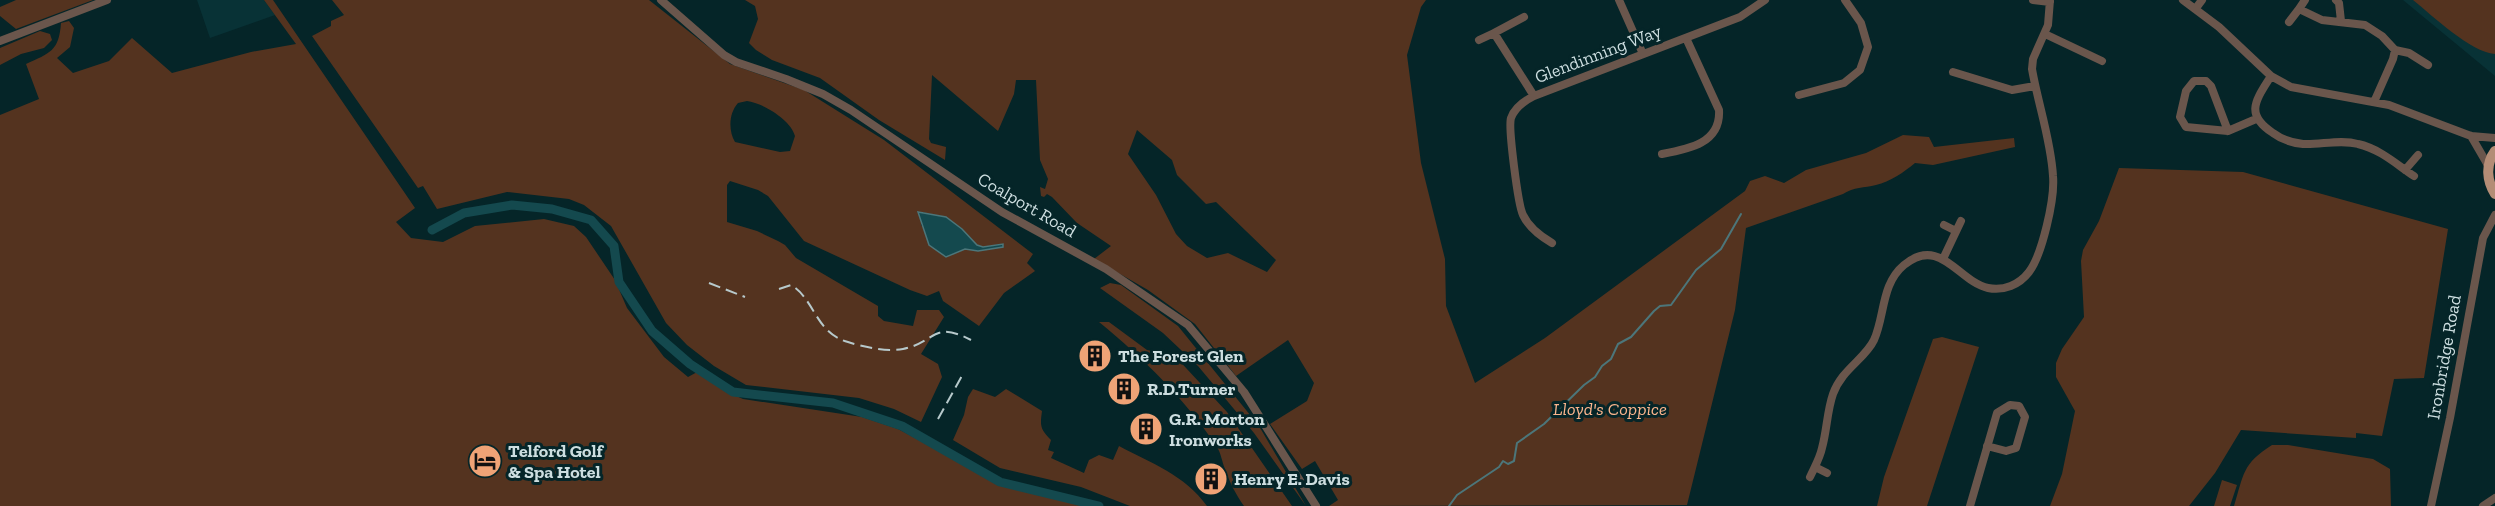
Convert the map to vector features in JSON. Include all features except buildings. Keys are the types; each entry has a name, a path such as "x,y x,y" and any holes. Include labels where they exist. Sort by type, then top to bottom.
{"main road":[{"path":"2495,152 2489,166 2489,185 2495,194"}],"street":[{"path":"0,41 107,0"},
{"name":"Coalport Road","path":"661,0 724,55 736,62 786,79 832,100 1002,212 1106,269 1188,325 1244,392 1303,477 1316,506"},
{"path":"1619,0 1643,54"},
{"name":"Glendinning Way","path":"1552,243 1537,235 1523,214 1510,134 1511,118 1516,108 1534,96 1740,17 1765,0"},
{"path":"1799,95 1844,83 1860,70 1868,47 1862,23 1845,0"},
{"path":"1810,477 1822,450 1833,393 1843,375 1873,343 1884,300 1895,275 1904,265 1916,258 1929,256 1943,259 1953,264 1974,282 1994,289 2013,285 2031,269 2049,218 2054,176 2032,69 2033,59 2045,34 2050,1 2033,0"},
{"path":"2183,0 2196,8 2271,76 2291,87 2389,105 2471,136 2495,138"},
{"path":"2196,8 2202,0"},
{"path":"2289,22 2305,0"},
{"path":"2336,0 2339,3 2341,21"},
{"path":"2299,9 2322,20 2365,25 2382,36 2395,50 2409,53 2428,64"},
{"path":"1479,40 1524,17"},
{"path":"1494,33 1534,96"},
{"path":"2045,34 2102,61"},
{"path":"1662,154 1681,150 1709,139 1720,121 1719,110 1686,38"},
{"path":"2374,102 2393,60 2395,50"},
{"path":"1953,72 2012,90 2035,86"},
{"path":"2271,76 2258,98 2256,120 2259,124 2278,137 2301,144 2356,143 2379,151 2414,176"},
{"path":"2228,131 2211,86 2206,81 2194,81 2186,91 2180,117 2181,122 2191,129 2228,131 2256,120"},
{"path":"2471,136 2489,166"},
{"path":"2405,170 2418,154"},
{"name":"Ironbridge Road","path":"2431,506 2450,418 2483,238 2495,215"},
{"path":"1943,259 1961,221"},
{"path":"1944,225 1956,231"},
{"path":"1970,506 1997,412 2010,405 2019,406 2025,417 2016,448 2006,451 1988,446"},
{"path":"1815,467 1827,473"},
{"path":"2483,506 2494,500"}],"shaded area":[{"path":"197,0 264,0 275,15 210,38"},
{"path":"2403,0 2495,0 2495,76"},
{"path":"918,212 946,217 962,229 977,245 983,247 1003,244 1003,247 978,251 965,249 946,257 929,245"}],"green space":[{"path":"16,0 93,0 16,29 0,16 0,7"},
{"path":"264,0 273,0 415,208 396,222 411,238 443,242 475,226 544,219 574,226 586,237 615,280 627,308 664,357 688,377 699,371 725,391 743,399 862,417 898,429 1008,487 1046,490 1096,506 0,506 0,115 39,99 26,64 52,50 58,40 61,23 69,21 74,28 70,47 57,58 73,73 109,61 132,38 172,73 251,52 296,44"},
{"path":"332,0 649,0 730,64 804,90 884,140 1033,254 1027,263 1035,271 1004,293 979,326 943,301 939,291 927,296 910,290 804,241 768,196 758,190 730,181 727,185 727,222 757,231 785,245 796,258 878,306 878,316 884,321 913,326 917,310 939,310 944,317 921,354 938,364 942,377 921,422 894,409 859,398 746,385 714,366 687,345 666,323 611,226 584,205 569,199 507,192 437,209 423,186 418,188 312,36 331,26 331,21 344,15","holes":["747,101 768,109 788,124 795,136 790,151 780,152 735,142 730,127 731,117 738,103","921,212 946,217 962,229 977,245 983,247 1002,244 978,251 965,249 946,257 921,225"]},
{"name":"Lloyd's Coppice","path":"745,0 1426,0 1421,7 1407,55 1421,163 1445,259 1446,306 1475,383 1545,338 1745,191 1750,181 1765,176 1784,183 1806,170 1866,153 1903,135 1929,137 1934,147 2014,138 2015,147 1933,165 1915,163 1886,182 1851,190 1746,228 1735,310 1687,505 1329,506 1338,500 1315,461 1302,469 1270,424 1307,401 1314,383 1288,340 1236,376 1195,324 1148,290 1094,259 1111,246 1077,223 1052,197 1047,194 1044,197 1041,196 1040,187 1045,189 1048,179 1040,160 1036,80 1016,80 1014,94 998,131 932,75 929,139 931,143 946,147 945,160 879,120 820,78 772,60 756,50 749,43 758,19 755,6","holes":["1137,130 1172,160 1177,175 1206,204 1216,202 1276,260 1267,272 1228,253 1207,258 1187,246 1176,234 1156,195 1128,154"]},
{"path":"2413,0 2495,0 2495,54 2485,52 2463,40"},
{"path":"40,31 50,34 52,40 44,48 21,54 0,65 0,48"},
{"path":"2119,168 2243,172 2448,229 2424,378 2394,379 2382,436 2356,433 2356,438 2241,430 2215,473 2189,506 2050,506 2062,474 2075,411 2056,377 2056,363 2062,349 2084,317 2081,261 2083,250 2099,221"},
{"path":"1110,283 1121,285 1178,326 1259,426 1306,506 1254,433 1198,366 1163,333 1100,288"},
{"path":"1099,322 1109,322 1147,350 1173,354 1227,412 1292,506 1244,506 1231,483 1218,449 1205,429 1147,365"},
{"path":"1942,337 1979,347 1927,506 1877,506 1884,477 1933,339"},
{"path":"973,389 995,397 1006,389 1042,411 1042,427 1051,440 1048,450 1054,452 1051,458 1084,473 1089,460 1099,455 1113,460 1119,446 1178,478 1207,506 1130,506 1081,487 1000,468 953,440"},
{"path":"2272,445 2288,445 2373,459 2390,469 2391,506 2234,506 2249,464"},
{"path":"2222,480 2237,485 2230,506 2214,506"}],"waterway":[{"path":"432,230 464,213 512,205 552,209 591,220 614,246 619,282 652,331 690,364 733,392 833,403 902,426 1000,482 1099,506"},
{"path":"1449,506 1457,495 1499,467 1503,461 1508,464 1514,461 1517,443 1544,424 1595,377 1602,366 1611,359 1618,344 1631,337 1654,311 1660,306 1671,305 1696,270 1721,249 1741,214"}],"railway":[{"path":"709,283 745,297"},
{"path":"779,289 791,285 799,291 829,331 837,338 854,344 897,350 914,346 941,332 958,334 971,340"},
{"path":"938,419 963,374"}],"place":[{"name":"The Forest Glen","path":"1095,356"},
{"name":"R.D.Turner","path":"1124,389"},
{"name":"G.R. Morton Ironworks","path":"1146,429"},
{"name":"Telford Golf & Spa Hotel","path":"485,461"},
{"name":"Henry E. Davis","path":"1211,479"}]}
